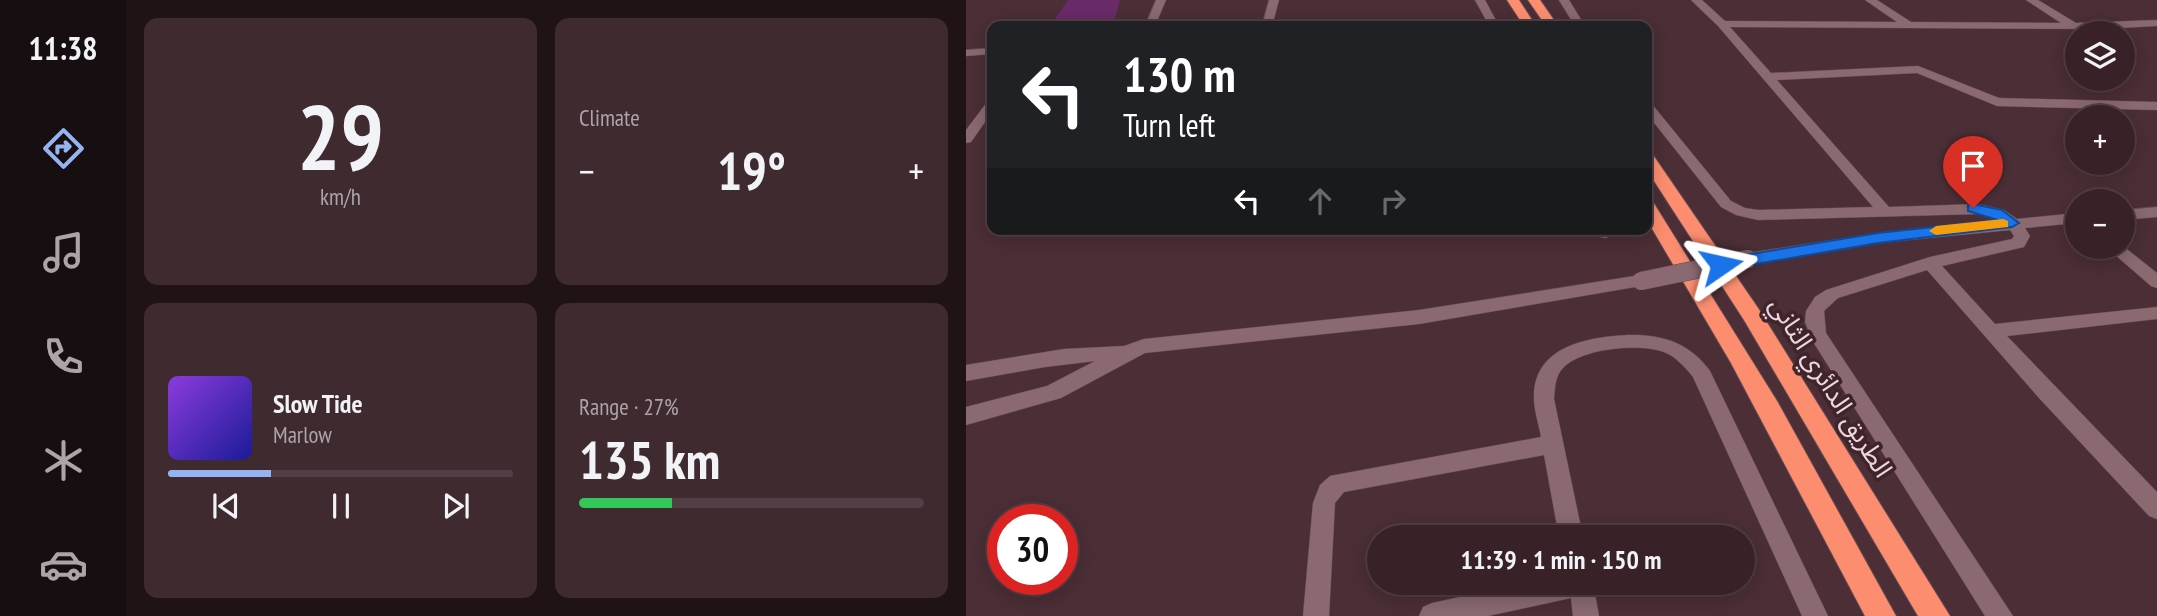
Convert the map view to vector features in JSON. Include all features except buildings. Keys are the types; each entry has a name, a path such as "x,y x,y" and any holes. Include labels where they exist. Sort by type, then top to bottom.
{"highway":[{"path":"1513,0 1527,21"},
{"path":"1536,2 1549,21"},
{"name":"الطريق الدائري الثاني","path":"1652,166 1779,357 1935,616"},
{"path":"1652,214 1710,304 1767,404 1881,616"}],"street":[{"path":"1152,21 1161,0"},
{"path":"1268,21 1274,0"},
{"path":"1480,0 1491,21"},
{"path":"1564,0 1577,21"},
{"path":"1696,0 1722,24 1885,211"},
{"path":"1870,0 1907,24"},
{"path":"2031,0 2065,22"},
{"path":"2135,24 2157,23"},
{"path":"1722,24 2065,26"},
{"path":"966,53 987,51"},
{"path":"1768,77 1918,69 1997,102 2143,103 2157,106"},
{"path":"2143,103 2157,99"},
{"path":"1652,112 1723,201 1735,210 1758,215 1984,209 1997,213 2012,223 2022,236 2018,243 1930,263 1825,298 1816,307 1815,327 2000,616"},
{"path":"966,139 987,113"},
{"path":"2135,214 2157,212"},
{"path":"966,416 1038,398 1067,386 1124,353 1153,344 1419,317 1641,281 1748,259 1878,238 2065,219"},
{"path":"2129,259 2157,282"},
{"path":"1930,263 1990,331 2157,508"},
{"path":"1990,331 2157,313"},
{"path":"1570,525 1544,389 1550,370 1565,355 1585,346 1642,341 1663,345 1682,354 1698,368 1708,385 1815,616"},
{"path":"966,373 1040,359 1094,353 1124,353"},
{"path":"1316,616 1324,503 1328,492 1338,483 1553,444"},
{"path":"1432,616 1581,583 1586,616"}],"slow traffic":[{"path":"1936,231 2003,224"}],"route":[{"path":"1721,265 1878,238 2012,223 1997,213 1973,208"}]}
